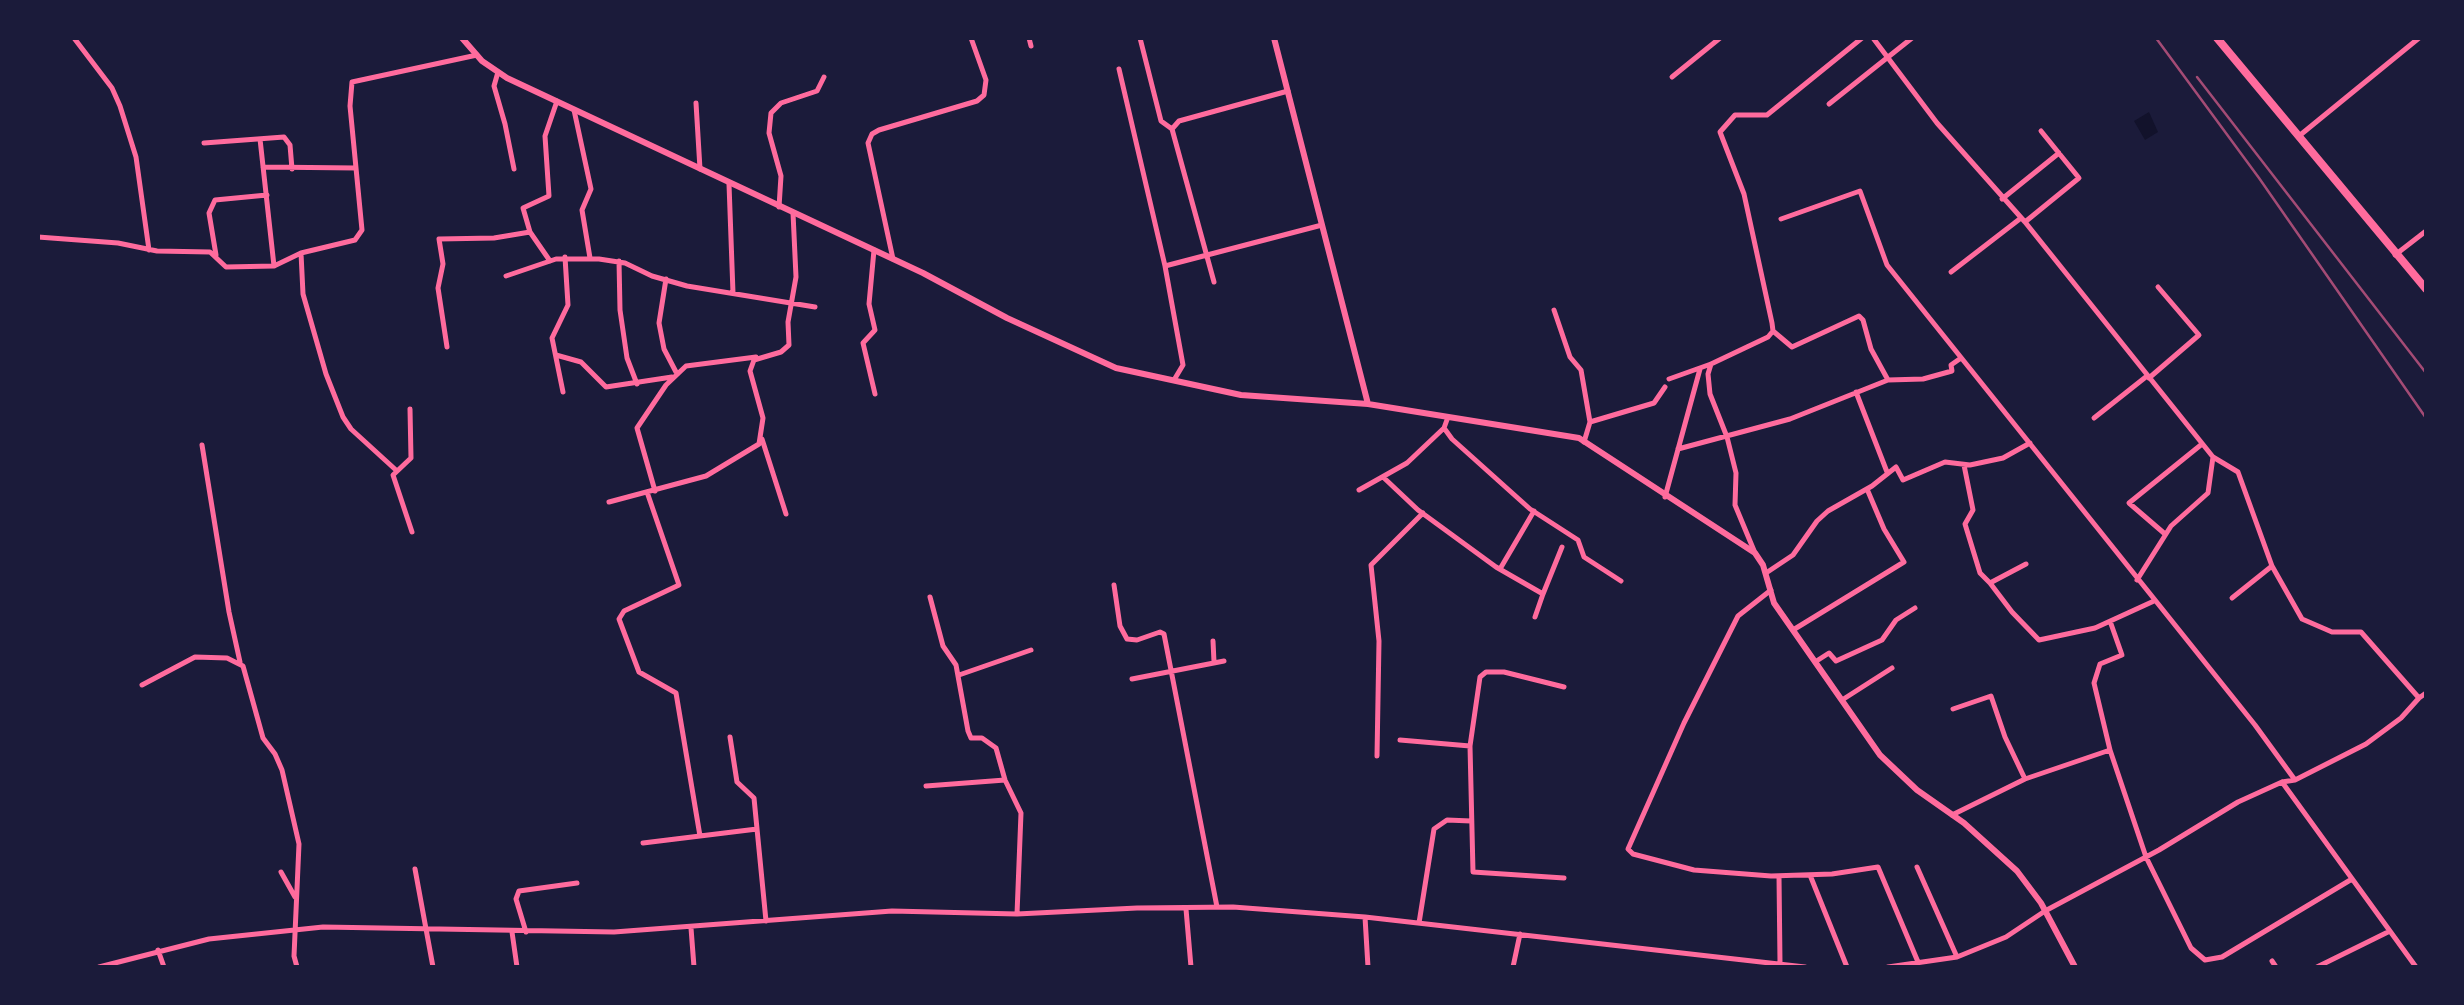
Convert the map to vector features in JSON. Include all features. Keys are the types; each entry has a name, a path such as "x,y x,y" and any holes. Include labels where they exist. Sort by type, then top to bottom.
{"main road":[{"path":"2217,38 2426,289"}],"street":[{"path":"74,38 112,88 120,106 136,158 149,250"},
{"path":"462,38 498,72 556,102 893,259 1007,318 1116,368 1241,395 1368,404 1579,438 1665,497 1755,553"},
{"path":"893,259 868,143 872,134 879,130 977,101 984,95 986,80 971,38"},
{"path":"1029,38 1031,46"},
{"path":"1140,38 1161,121 1172,129 1214,282"},
{"path":"1274,38 1368,404"},
{"path":"1672,77 1720,38"},
{"path":"1862,38 1767,115 1735,115 1720,132 1744,194 1773,331 1793,347 1861,317 1871,349 1888,380"},
{"path":"1873,38 1937,123 2023,220 2202,444 2213,457 2238,472 2272,566 2302,619 2332,632 2361,632 2419,698"},
{"path":"1829,104 1912,38"},
{"path":"2299,136 2419,38"},
{"path":"267,195 215,200 209,214 216,255 221,265 274,266 302,253 346,243 359,236 362,230 350,106 352,82 477,55"},
{"path":"1119,69 1165,266 1183,365 1174,380"},
{"path":"498,72 494,86 514,170"},
{"path":"779,207 781,177 769,133 771,113 781,103 817,91 824,77"},
{"path":"1172,129 1179,121 1288,91"},
{"path":"550,261 530,232 523,208 530,202 546,199 551,192 545,136 556,102"},
{"path":"696,103 700,170"},
{"path":"574,110 591,189 582,210 590,258"},
{"path":"1951,272 2079,178 2041,131"},
{"path":"260,139 274,266"},
{"path":"204,142 288,140 292,169"},
{"path":"2002,198 2059,153"},
{"path":"264,167 356,168"},
{"path":"729,184 733,293"},
{"path":"1781,219 1860,191 1887,265 2256,725 2295,780"},
{"path":"655,491 637,428 674,375 686,366 759,357 781,352 789,345 788,322 796,277 793,214"},
{"path":"1165,266 1321,225"},
{"path":"2395,255 2426,231"},
{"path":"447,347 438,288 443,264 439,239 494,238 530,232"},
{"path":"38,237 216,255"},
{"path":"874,250 869,304 875,330 863,342 875,394"},
{"path":"302,253 303,294 326,374 343,417 356,434 397,471"},
{"path":"562,392 552,338 566,314 569,294 565,257"},
{"path":"506,276 565,257 590,258 619,261 666,279 815,307"},
{"path":"619,261 620,310 627,358 637,384"},
{"path":"666,279 659,323 664,349 674,375"},
{"path":"2094,418 2199,335 2158,287"},
{"path":"1554,310 1570,357 1581,370 1590,422 1584,442"},
{"path":"1669,379 1711,364 1768,337 1773,331"},
{"path":"556,355 581,362 606,387 637,384 674,375"},
{"path":"759,357 751,364 750,371 762,418 762,439 786,514"},
{"path":"1678,449 1790,419 1888,380 1923,379 1952,371 1951,366 1961,358"},
{"path":"1711,364 1710,394 1727,437 1736,473 1735,505 1766,572 1774,603 1880,755 1917,790 1952,815 2017,872 2045,911 2075,967"},
{"path":"1665,497 1700,369"},
{"path":"1590,422 1654,403 1665,387"},
{"path":"1856,393 1887,472"},
{"path":"410,409 411,458 397,471 394,481 412,532"},
{"path":"1359,490 1407,463 1444,428 1448,417"},
{"path":"1444,428 1452,439 1534,511 1577,540 1584,557 1621,581"},
{"path":"609,502 713,473 755,449 762,439"},
{"path":"1766,572 1793,555 1817,521 1828,511 1867,489 1896,467 1903,481 1945,462 1964,465 2003,458 2030,443"},
{"path":"2165,534 2129,503 2202,444"},
{"path":"202,445 229,612 240,662 249,680 263,738 282,770 296,825 300,850 295,929 297,967"},
{"path":"2137,579 2165,534 2208,493 2213,457"},
{"path":"1964,465 1973,510 1965,524 1980,573 2039,640 2095,628 2154,601"},
{"path":"1382,477 1423,513 1500,569 1543,594"},
{"path":"1793,630 1904,562 1884,529 1867,489"},
{"path":"647,492 679,585 624,611 619,619 639,673 676,693 700,836"},
{"path":"1500,569 1534,511"},
{"path":"1377,756 1379,641 1371,565 1423,513"},
{"path":"1535,617 1562,547"},
{"path":"1990,583 2026,564"},
{"path":"2232,598 2272,566"},
{"path":"1114,585 1124,636 1131,641 1160,632 1164,634 1217,908"},
{"path":"1771,590 1738,616 1684,723 1628,849 1633,855 1694,870 1779,876 1878,867 1918,962"},
{"path":"930,597 943,646 956,664 971,738 982,738 996,748 1005,780 1021,813 1017,914"},
{"path":"1815,662 1829,653 1836,661 1881,640 1896,620 1915,608"},
{"path":"2110,621 2122,655 2100,664 2094,683 2110,750 2146,857 2191,948 2205,960 2231,952 2353,879"},
{"path":"1213,641 1214,662"},
{"path":"959,675 1031,650"},
{"path":"142,685 162,676 187,659 206,656 240,662"},
{"path":"1132,679 1224,661"},
{"path":"1842,700 1892,668"},
{"path":"1564,687 1504,672 1486,672 1480,677 1470,746 1473,872 1564,878"},
{"path":"1888,967 1957,957 2006,937 2045,911 2146,857 2238,802 2283,782 2295,780 2366,744 2402,718 2426,693"},
{"path":"1953,709 1992,696 2005,737 2025,779"},
{"path":"730,737 736,777 754,798 766,921"},
{"path":"1400,740 1470,746"},
{"path":"1952,815 2025,779 2110,750"},
{"path":"926,786 1005,780"},
{"path":"2283,782 2416,967"},
{"path":"1419,923 1434,829 1447,820 1471,821"},
{"path":"643,843 757,829"},
{"path":"1917,867 1957,957"},
{"path":"415,869 433,967"},
{"path":"281,872 297,900"},
{"path":"1810,875 1847,967"},
{"path":"1779,876 1780,963"},
{"path":"526,932 516,899 520,891 577,883"},
{"path":"99,967 209,939 295,929 426,927 526,932 691,928 892,911 1017,914 1137,908 1217,908 1365,917 1805,967"},
{"path":"1186,909 1191,967"},
{"path":"1365,917 1368,967"},
{"path":"691,928 694,967"},
{"path":"2317,967 2390,930"},
{"path":"513,932 517,967"},
{"path":"1513,967 1520,934"},
{"path":"158,950 164,967"}],"shaded area":[{"path":"2149,112 2158,132 2145,140 2134,121"}],"railway":[{"path":"2156,38 2259,178 2426,418"},
{"path":"2197,77 2426,373"}]}
